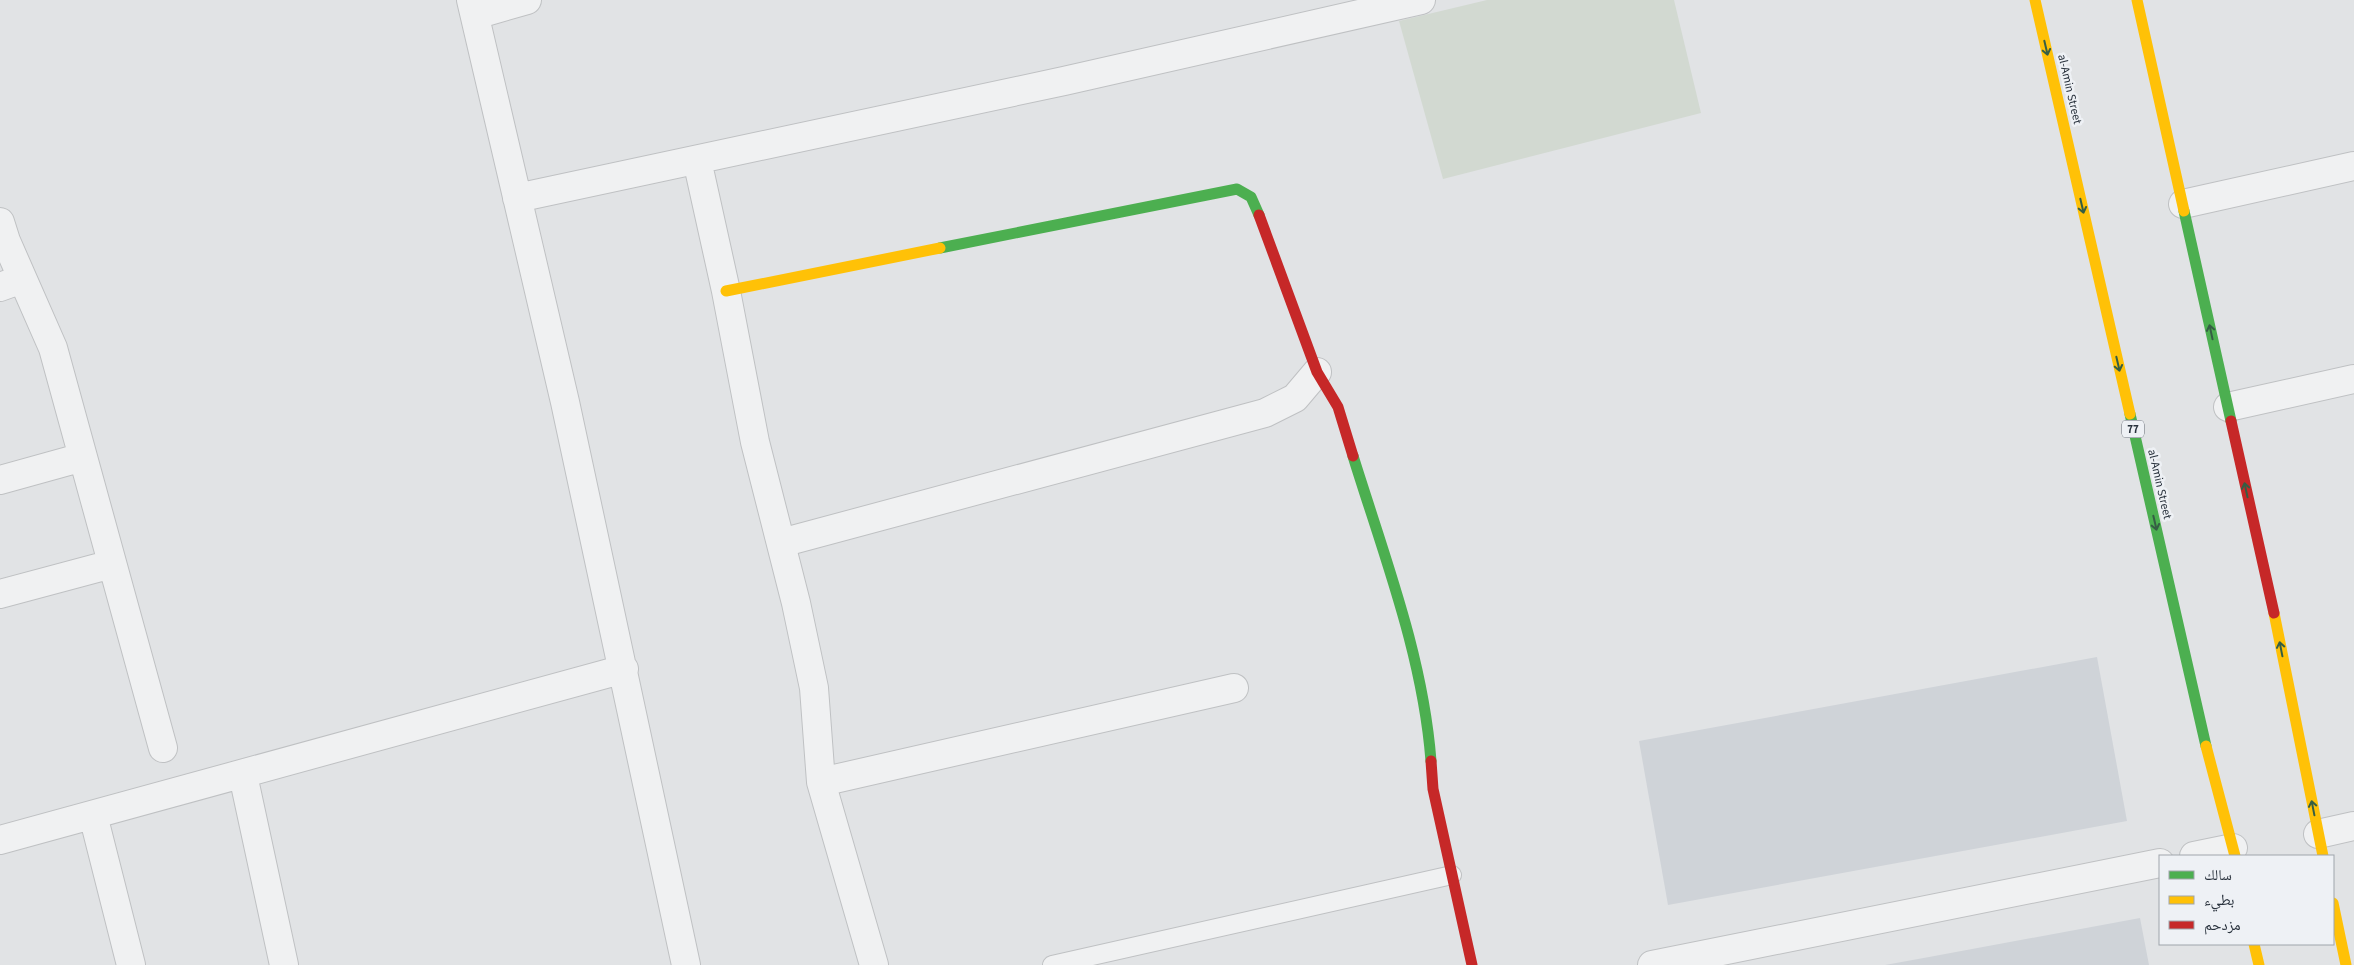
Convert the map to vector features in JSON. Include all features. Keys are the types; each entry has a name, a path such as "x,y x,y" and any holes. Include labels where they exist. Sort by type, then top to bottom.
{"main road":[{"name":"al-Amin Street","path":"2035,0 2204,742 2234,852"},
{"path":"2137,0 2280,640 2320,845"},
{"path":"726,290 1237,190 1250,197 1257,209 1317,372 1338,406 1418,668 1428,725 1433,789 1472,965"},
{"path":"2334,908 2346,965"},
{"path":"2254,945 2259,965"}],"street":[{"path":"527,0 473,8 518,198 624,669 686,965"},
{"path":"518,198 1074,79 1421,0"},
{"path":"697,160 726,290 755,442 781,543 814,688 821,782 874,965"},
{"path":"2183,204 2354,166"},
{"path":"0,222 11,283 52,348 164,748"},
{"path":"781,543 1265,413 1295,398 1317,372"},
{"path":"2228,407 2354,379"},
{"path":"0,480 83,457"},
{"path":"0,594 112,564"},
{"path":"0,840 243,775 624,669"},
{"path":"821,782 1234,688"},
{"path":"243,775 284,965"},
{"path":"93,815 131,965"},
{"path":"2320,845 2354,826"},
{"path":"2204,855 2234,852"},
{"path":"1652,965 2159,863"}],"lane":[{"path":"1052,965 1452,875"}],"shaded area":[{"path":"1487,0 1674,0 1701,113 1443,179 1399,21"},
{"path":"2097,657 2127,821 1668,905 1639,741"},
{"path":"2140,918 2149,965 1885,965 1929,957"}],"traffic: fast":[{"path":"940,248 1237,189 1251,197 1259,215"},
{"path":"2184,211 2231,421"},
{"path":"2130,414 2206,746"},
{"path":"1353,456 1401,607 1411,645 1427,722 1431,761"}],"traffic: slow":[{"path":"2035,0 2130,414"},
{"path":"2137,0 2184,211"},
{"path":"726,291 940,248"},
{"path":"2274,613 2323,855"},
{"path":"2206,746 2235,855"},
{"path":"2334,908 2346,965"},
{"path":"2254,945 2259,965"}],"traffic: jam":[{"path":"1259,215 1317,372 1338,407 1353,456"},
{"path":"2231,421 2274,613"},
{"path":"1431,761 1433,789 1472,965"}]}
